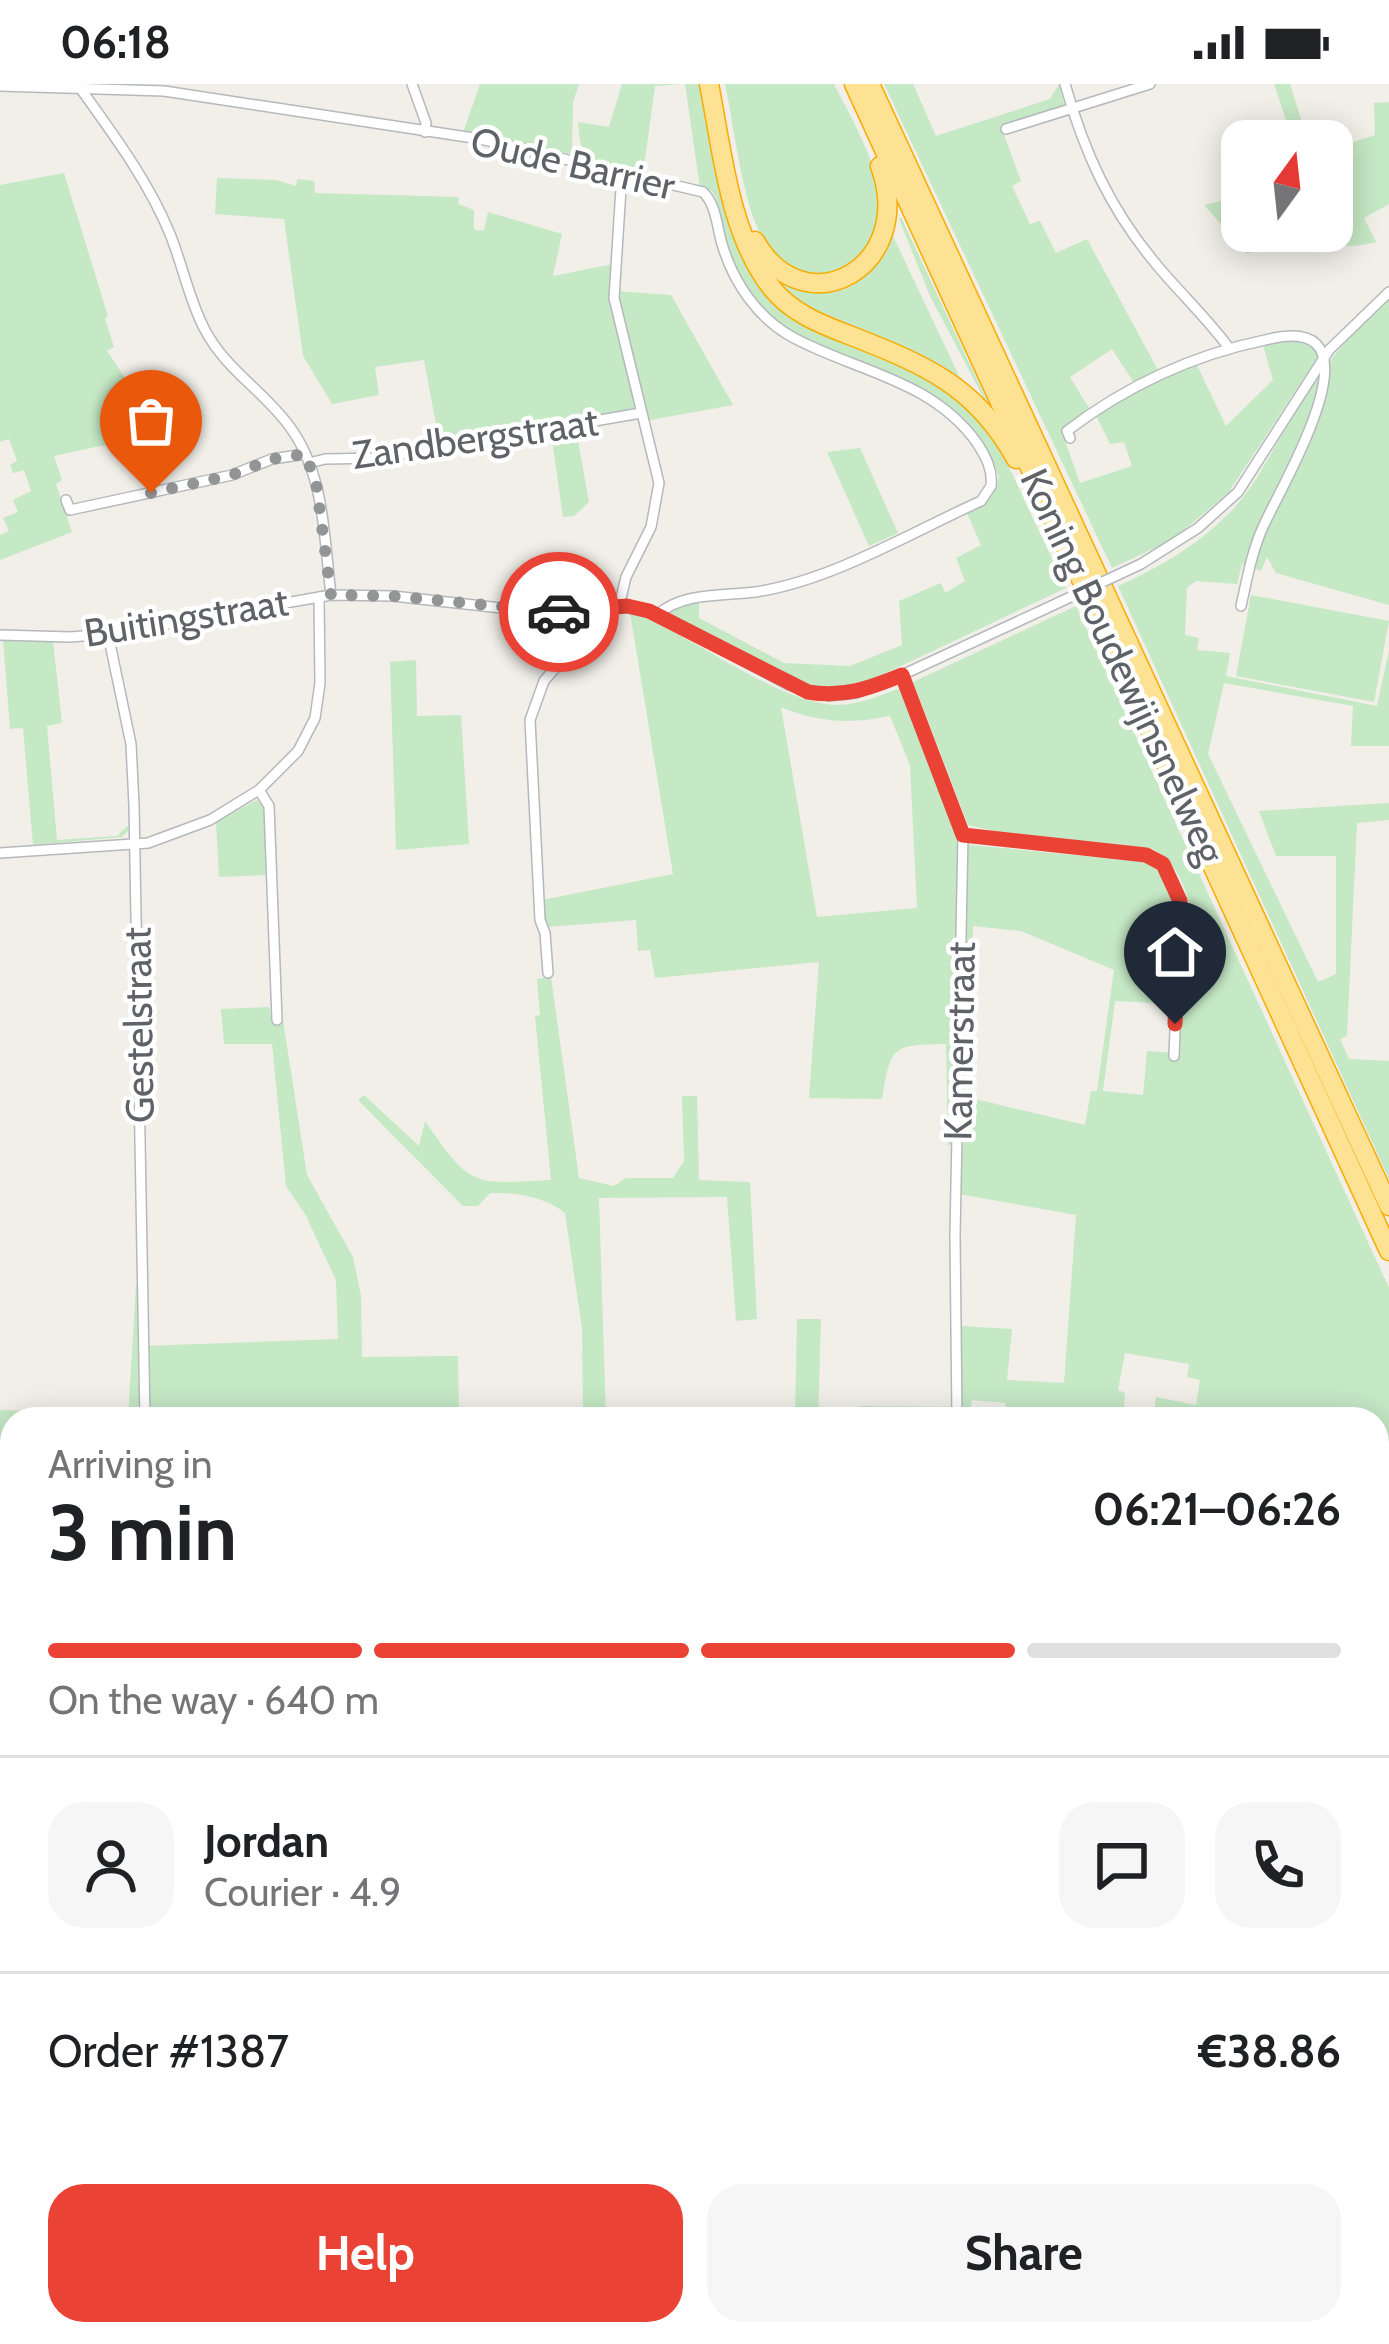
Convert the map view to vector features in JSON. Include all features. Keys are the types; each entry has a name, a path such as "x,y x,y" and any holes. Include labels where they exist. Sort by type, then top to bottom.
{"highway":[{"path":"712,84 751,232 772,264 812,281 853,273 868,262 884,237 889,195 868,133 864,104"},
{"path":"712,84 740,221 752,259 768,284 795,310 818,323 918,363 954,384 993,422 1034,493 1047,500"},
{"name":"Koning Boudewijnsnelweg","path":"854,84 1389,1251"},
{"name":"Koning Boudewijnsnelweg","path":"870,84 1389,1207"}],"street":[{"path":"412,84 425,132"},
{"path":"1065,84 1096,177 1129,231 1229,347"},
{"path":"1006,129 1150,84"},
{"name":"Oude Barrier","path":"0,86 164,91 546,152 706,194 730,267 756,308 794,338 903,382 946,409 981,450 992,475 992,486 981,501 810,578 761,591 672,602 657,615"},
{"path":"78,86 142,177 171,235 207,335 236,374 289,426 307,459 316,482 331,595"},
{"path":"619,606 623,584 651,526 659,487 614,298 622,173"},
{"name":"Buitingstraat","path":"0,634 108,634 331,595 393,596 547,613 619,606 657,615 808,692 856,693 1142,564 1198,528 1238,492 1329,350 1389,292"},
{"path":"1070,438 1067,431 1123,394 1229,347 1300,333 1310,334 1329,350 1335,377 1308,451 1264,525 1240,606"},
{"name":"Zandbergstraat","path":"66,500 70,510 232,475 272,459 379,458 640,413"},
{"path":"0,853 135,844 210,820 260,790 298,752 314,718 320,683 319,597"},
{"path":"548,974 545,933 539,920 530,720 544,681 584,633 587,609"},
{"name":"Gestelstraat","path":"108,634 130,744 135,844 146,1407"},
{"name":"Kamerstraat","path":"902,675 963,835 957,1407"},
{"path":"260,790 269,806 277,1020"},
{"path":"963,835 1146,855 1163,864 1180,901 1174,1056"}],"green space":[{"path":"480,84 579,84 573,102 572,154 463,133"},
{"path":"622,84 681,84 655,86 643,174 590,161 581,143 578,122 609,127"},
{"path":"685,84 701,84 726,196 784,311 836,341 925,377 962,402 998,444 1066,588 852,689 783,675 734,654 671,616 671,608 699,602 699,618 784,663 850,666 902,645 899,601 941,583 945,593 965,581 956,558 981,545 967,513 989,500 999,477 981,439 956,411 925,391 790,332 752,297 732,257 716,198 711,190 700,188"},
{"path":"725,84 834,84 875,174 880,205 877,230 853,263 816,274 796,269 777,257 762,237 744,184"},
{"path":"884,84 913,84 936,136 1050,99 1059,84 1067,115 1004,135 1021,181 1012,186 1030,224 1040,221 1056,253 1087,239 1159,372 1134,383 1112,349 1070,377 1090,410 1061,430 1080,483 1132,466 1124,442 1110,444 1096,415 1144,387 1197,365 1226,426 1273,380 1263,345 1301,337 1318,350 1228,493 1172,540 1112,568"},
{"path":"1274,84 1290,84 1301,120 1286,120"},
{"path":"1389,102 1389,204 1364,218 1376,242 1353,245 1353,142 1375,135 1374,103"},
{"path":"64,173 108,316 114,347 107,351 147,401 182,390 188,427 54,456 62,480 56,484 72,532 0,560 0,535 9,531 3,518 18,512 13,500 31,491 24,470 13,473 10,465 17,461 9,439 0,442 0,185"},
{"path":"217,178 276,180 296,186 297,179 314,181 315,193 459,197 458,204 474,210 478,231 484,230 488,212 562,234 553,276 613,264 611,283 636,405 632,410 440,446 424,360 375,367 379,395 332,404 303,356 284,219 215,214"},
{"path":"1221,201 1221,224 1204,205"},
{"path":"901,217 989,405 989,408 931,298"},
{"path":"892,234 961,380 790,300 765,264 850,283 869,271"},
{"path":"616,291 671,295 733,405 645,421"},
{"path":"1389,300 1389,605 1276,573 1267,557 1261,571 1242,564 1237,584 1196,581 1187,588 1185,635 1199,638 1197,650 1230,653 1226,676 1377,706 1389,650 1389,746 1351,746 1353,706 1224,683 1208,754 1318,982 1336,974 1336,856 1276,856 1259,811 1389,803 1389,820 1357,823 1347,1036 1340,1039 1349,1059 1389,1061 1389,1179 1118,586 1180,553 1234,508 1328,364"},
{"path":"576,429 589,502 574,516 563,517 551,432"},
{"path":"860,448 898,533 869,546 827,452"},
{"path":"1251,595 1389,621 1374,702 1236,676"},
{"path":"1076,606 1389,1288 1389,1407 1155,1407 1156,1397 1196,1405 1200,1380 1187,1377 1189,1364 1125,1353 1118,1390 1125,1393 1124,1407 1006,1407 1005,1403 972,1400 971,1407 962,1407 960,1326 1012,1329 1007,1380 1064,1383 1076,1215 959,1194 959,1144 948,1145 946,1044 914,1045 897,1052 888,1068 882,1099 809,1098 819,962 655,978 650,950 638,951 636,920 547,927 542,900 673,874 630,612 762,681 814,702 853,703 901,688 960,844 1147,862 1164,875 1174,907 1190,906 1178,874 1153,849 968,825 913,682","holes":["781,707 835,720 890,716 910,765 917,908 817,917","973,926 1021,931 1114,970 1097,1091 1091,1091 1085,1125 971,1098","1115,1001 1173,1004 1174,1053 1147,1051 1143,1095 1103,1091"]},
{"path":"3,640 53,642 62,723 47,726 57,840 117,836 127,826 130,829 122,837 33,845 23,728 10,729"},
{"path":"416,660 417,716 461,715 469,844 396,850 390,662"},
{"path":"257,800 265,809 267,875 219,877 216,822"},
{"path":"551,977 579,1178 614,1186 626,1178 673,1178 684,1161 682,1096 697,1096 699,1180 750,1182 757,1319 736,1321 727,1197 599,1198 606,1407 583,1407 582,1328 565,1213 539,1199 510,1193 490,1193 478,1206 463,1206 358,1100 364,1095 419,1146 425,1121 453,1159 476,1177 504,1182 551,1180 535,1016 540,1015 537,979"},
{"path":"269,1007 271,1015 282,1014 307,1175 353,1257 361,1296 362,1357 458,1356 459,1407 129,1407 136,1285 140,1285 142,1346 338,1339 336,1280 305,1214 286,1186 272,1044 224,1044 221,1009"},
{"path":"797,1319 821,1319 818,1407 795,1407"}],"way so far":[{"path":"151,493 305,454 316,482 331,595 393,596 559,612"}],"route":[{"path":"559,612 627,606 649,611 789,685 829,696 856,693 902,675 963,835 1146,855 1163,864 1180,901 1175,1024"}]}
